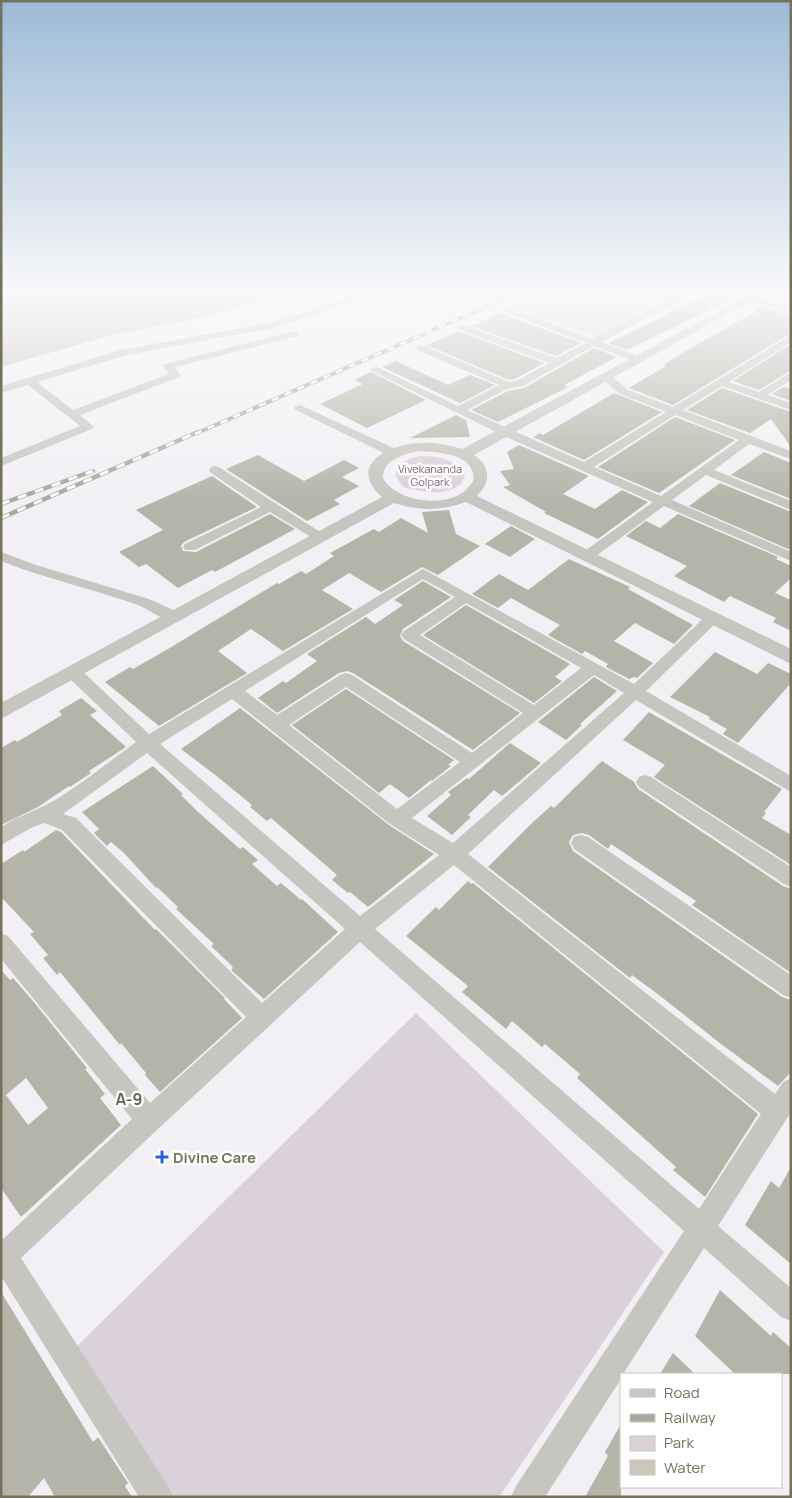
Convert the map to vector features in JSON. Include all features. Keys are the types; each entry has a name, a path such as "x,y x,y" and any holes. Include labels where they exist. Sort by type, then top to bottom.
{"street":[{"path":"1,390 82,365"},
{"path":"72,414 175,375 168,366 174,365"},
{"path":"461,365 504,383 504,386"},
{"path":"459,410 504,386 519,384 554,365"},
{"path":"463,455 631,365"},
{"path":"585,467 748,365"},
{"path":"376,370 506,433 791,557"},
{"path":"760,396 791,375"},
{"path":"607,378 624,392 791,455"},
{"path":"1,462 88,427 29,381"},
{"path":"720,382 791,407"},
{"path":"779,383 791,387"},
{"path":"300,408 394,453"},
{"path":"587,556 661,500 748,439"},
{"path":"429,447 447,449 463,455 476,464 481,475 478,486 466,496 450,502 431,504 411,502 394,497 381,488 375,477 381,461 394,453 410,448 429,447"},
{"path":"215,470 270,507 321,537"},
{"path":"704,470 791,506"},
{"path":"466,496 791,657"},
{"path":"1,712 394,497"},
{"path":"190,547 270,507"},
{"path":"1,556 31,568 144,602 175,617"},
{"path":"1,837 24,822 44,815 64,804 148,743 423,573 592,667 791,786"},
{"path":"465,597 409,635 535,713"},
{"path":"157,1497 2,1255 148,1120 360,929 454,854 634,693 713,618"},
{"path":"397,819 474,762 592,667"},
{"path":"1,696 66,677"},
{"path":"66,677 148,743 791,1307"},
{"path":"278,724 346,680 474,762"},
{"path":"234,690 397,819 454,854 784,1100 527,1497"},
{"path":"645,782 791,878"},
{"path":"44,815 69,824 262,1018"},
{"path":"581,843 791,988"},
{"path":"1,943 148,1120"}],"green space":[{"name":"Vivekananda Golpark","path":"421,456 440,458 457,465 465,475 461,484 447,491 440,492 425,492 403,487 395,475 397,470 405,461"},
{"path":"416,1013 664,1252 499,1497 168,1497 76,1347"}],"building":[{"path":"387,365 404,365 448,385 470,375 495,385 460,403 382,367"},
{"path":"474,365 541,365 515,379 509,380"},
{"path":"564,365 602,365 564,385 568,387 498,422 471,410 508,391 524,388"},
{"path":"664,365 739,365 673,405 629,388 666,366"},
{"path":"758,365 791,365 791,370 759,390 733,381"},
{"path":"371,372 426,400 367,428 320,404 363,384 354,380"},
{"path":"784,387 791,389 791,401 772,394"},
{"path":"722,388 791,412 791,447 771,419 750,433 687,410"},
{"path":"614,393 662,412 584,460 533,437 540,433 543,435"},
{"path":"456,415 466,420 470,437 410,438"},
{"path":"675,417 735,440 659,493 598,467"},
{"path":"519,445 589,476 563,494 595,509 622,490 648,502 598,539 544,513 546,512 503,487 510,485 500,471 514,469 507,452"},
{"path":"764,452 791,463 791,499 731,475"},
{"path":"258,455 304,481 344,460 359,468 342,477 359,486 334,500 340,504 307,521 226,469"},
{"path":"212,476 257,507 184,542 181,546 183,551 196,552 270,514 295,529 215,572 212,570 178,588 146,564 139,567 119,552 163,530 136,510"},
{"path":"720,483 791,512 791,547 788,549 689,506"},
{"path":"449,510 456,534 480,546 438,575 422,567 381,592 349,573 322,590 353,609 283,651 251,629 218,651 247,673 159,726 105,682 130,667 133,669 168,649 277,583 279,584 301,571 306,574 334,556 330,553 374,529 379,532 401,518 428,533 422,512"},
{"path":"678,514 778,557 776,559 791,566 791,578 775,593 791,600 791,631 773,622 776,618 730,596 724,602 674,576 687,566 626,536 646,521 660,528"},
{"path":"511,526 535,539 510,557 485,544"},
{"path":"569,559 630,587 628,589 693,625 674,644 635,623 614,641 653,663 637,678 629,679 606,667 608,664 585,651 582,654 548,635 560,625 511,598 498,608 472,594 499,574 528,590"},
{"path":"423,581 451,597 403,629 400,636 403,641 520,713 473,750 347,671 339,673 277,713 258,698 283,681 286,683 317,661 307,654 366,617 375,624 403,605 394,600"},
{"path":"466,605 570,664 555,677 562,681 534,703 423,635"},
{"path":"715,652 757,674 768,663 791,674 791,683 738,743 723,734 727,729 709,719 710,717 670,697"},
{"path":"594,677 617,691 580,724 582,725 566,740 538,722"},
{"path":"346,689 454,760 448,765 451,766 409,798 390,784 379,793 292,725"},
{"path":"81,698 97,711 90,715 126,747 89,771 91,773 38,807 1,825 1,748 15,740 17,742 62,715 59,711"},
{"path":"240,708 389,825 434,854 368,907 350,892 348,893 332,880 337,875 271,818 267,821 250,807 252,805 181,749"},
{"path":"649,712 782,789 764,812 766,813 762,818 791,835 791,865 654,777 665,765 623,740"},
{"path":"510,743 541,763 502,796 494,790 468,815 471,817 452,835 427,816 451,795 448,792 467,778 469,779"},
{"path":"602,761 634,782 638,789 783,886 791,889 791,973 692,905 696,901 611,844 608,849 589,835 582,833 573,835 569,842 573,851 782,997 791,1000 791,1072 778,1086 632,975 630,978 488,867 532,823 551,806 554,808"},
{"path":"153,766 183,794 181,795 198,812 240,849 243,847 258,860 252,864 277,886 281,883 302,899 338,932 264,999 231,970 233,968 231,965 211,946 214,944 176,909 178,907 156,888 124,853 111,842 107,846 94,833 99,829 82,812"},
{"path":"56,830 61,832 155,930 225,998 242,1018 160,1092 60,972 57,975 43,958 48,955 30,934 34,932 1,897 1,864 23,850 24,852"},
{"path":"468,881 471,884 473,883 758,1114 705,1197 673,1170 676,1167 577,1078 580,1074 545,1044 542,1047 512,1021 506,1029 462,992 468,986 406,936 436,907 439,910"},
{"path":"1,970 10,980 13,978 87,1068 85,1069 105,1094 100,1098 121,1125 21,1217 1,1188","holes":["26,1078 48,1108 28,1125 6,1095"]},
{"path":"791,1167 791,1264 745,1225 771,1181 779,1188"},
{"path":"720,1290 771,1336 773,1332 791,1348 791,1374 734,1373 695,1336"},
{"path":"1,1292 93,1442 98,1437 128,1483 125,1486 132,1497 55,1497 44,1478 28,1497 1,1497"},
{"path":"673,1353 694,1373 661,1373"},
{"path":"620,1426 621,1497 585,1497 608,1456 605,1452"}],"railway":[{"path":"195,434 353,365"},
{"path":"1,518 198,432"},
{"path":"1,504 93,471"}],"place":[{"name":"Divine Care","path":"162,1157"}],"district":[{"name":"A-9","path":"129,1099"}]}
